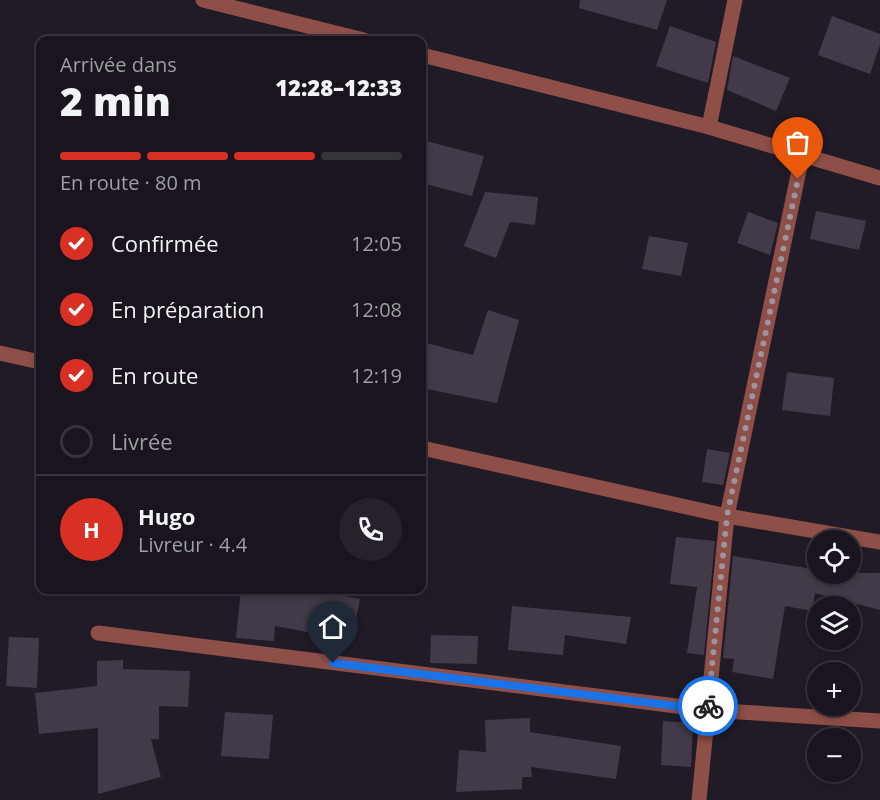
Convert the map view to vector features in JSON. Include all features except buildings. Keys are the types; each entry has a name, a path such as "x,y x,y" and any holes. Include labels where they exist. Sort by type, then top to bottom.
{"street":[{"path":"203,0 348,36"},
{"path":"709,128 735,0"},
{"path":"426,56 709,128 880,178"},
{"path":"699,800 727,516 802,156"},
{"path":"0,353 36,361"},
{"path":"426,449 727,516 880,542"},
{"path":"98,633 708,710 880,721"}],"way so far":[{"path":"708,706 727,516 798,179"}],"route":[{"path":"333,663 708,710 708,706"}]}
